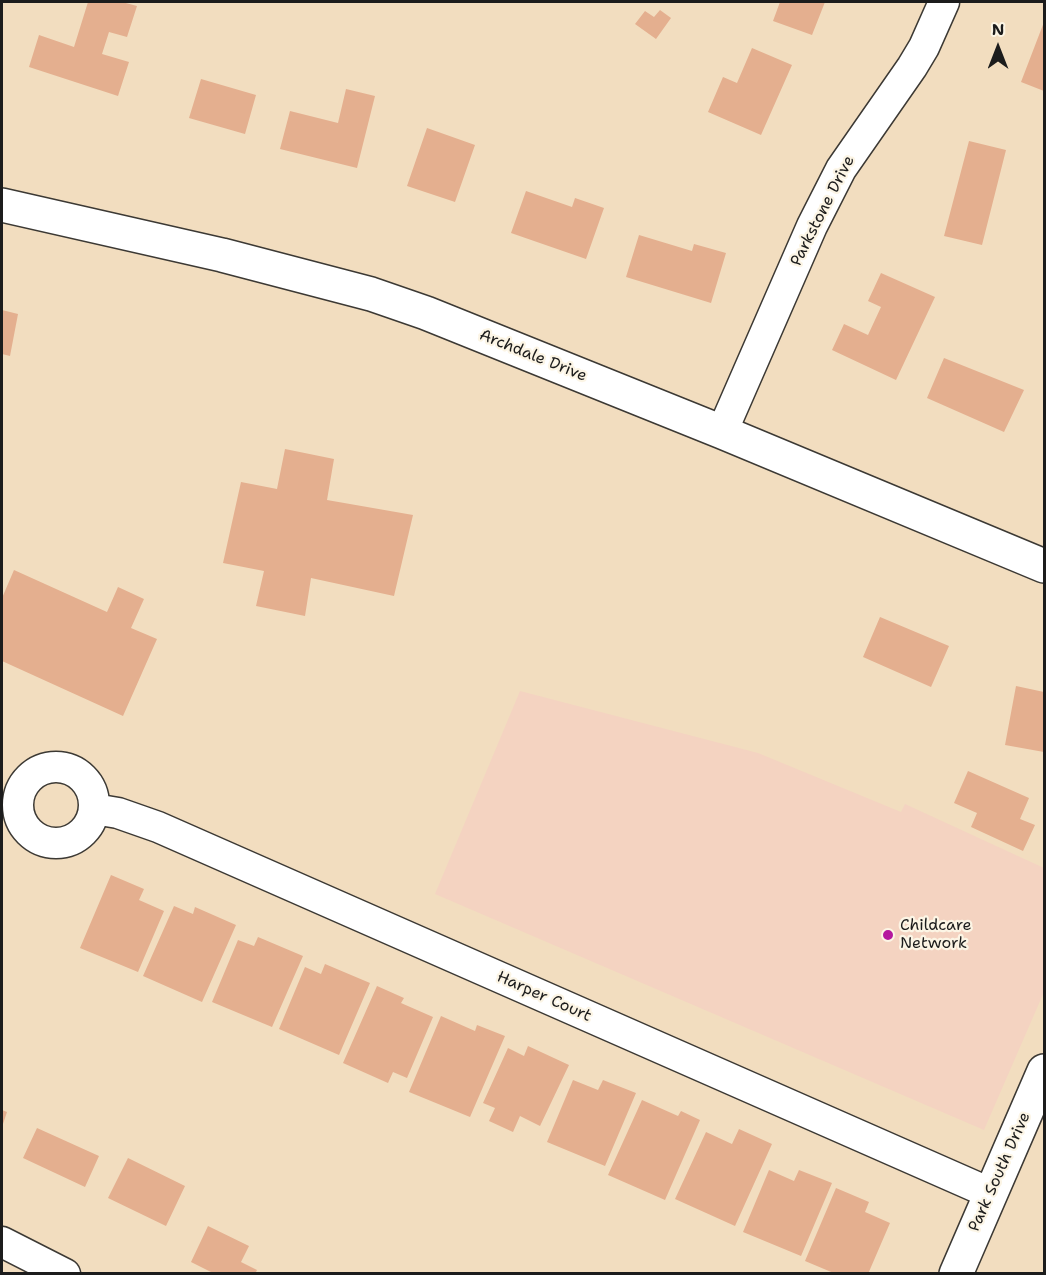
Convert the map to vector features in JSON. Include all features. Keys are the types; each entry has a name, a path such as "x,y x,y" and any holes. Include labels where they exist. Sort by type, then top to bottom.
{"street":[{"name":"Parkstone Drive","path":"722,432 812,226 841,169 912,68 944,2"},
{"name":"Archdale Drive","path":"2,205 222,255 371,294 426,313 722,432 1044,566"},
{"name":"Harper Court","path":"94,809 118,813 158,827 990,1193"},
{"name":"Park South Drive","path":"956,1274 1044,1071"},
{"path":"2,1242 65,1274"}],"shaded area":[{"path":"520,691 758,753 901,812 905,804 1044,868 1044,992 984,1130 435,894"}],"building":[{"path":"88,2 122,2 137,6 127,37 109,32 102,54 129,62 118,96 29,67 39,35 74,47"},
{"path":"780,2 825,2 812,35 773,21"},
{"path":"660,10 671,18 656,39 635,24 645,11 654,17"},
{"path":"1044,22 1044,91 1021,82"},
{"path":"752,48 792,65 761,135 708,112 723,77 737,83"},
{"path":"201,79 256,95 245,134 189,118"},
{"path":"346,89 375,96 357,168 280,149 290,111 338,123"},
{"path":"427,128 475,145 455,202 407,186"},
{"path":"969,141 1006,150 982,245 944,236"},
{"path":"526,191 572,207 575,198 604,208 586,259 511,233"},
{"path":"639,235 692,251 694,244 726,253 711,303 626,277"},
{"path":"881,273 935,297 896,380 832,350 844,324 868,335 881,307 868,301"},
{"path":"2,310 18,314 10,356 2,354"},
{"path":"944,358 1024,390 1004,432 927,398"},
{"path":"285,449 334,459 327,500 413,515 394,596 311,578 305,616 256,606 264,571 223,563 241,482 277,489"},
{"path":"14,570 107,612 118,587 144,599 131,628 157,639 123,716 2,661 2,598"},
{"path":"880,617 949,646 931,687 863,657"},
{"path":"1016,686 1044,692 1044,752 1005,745"},
{"path":"968,771 1029,798 1020,819 1035,825 1023,851 971,827 977,813 954,803"},
{"path":"111,875 144,889 139,900 164,911 138,972 80,948"},
{"path":"174,906 193,914 195,907 236,925 202,1002 143,976"},
{"path":"258,937 303,956 272,1027 212,1002 238,940 254,946"},
{"path":"325,964 370,983 339,1055 279,1029 305,967 321,974"},
{"path":"377,986 404,998 401,1003 433,1017 407,1078 393,1072 388,1083 343,1063"},
{"path":"441,1016 475,1031 477,1025 505,1036 470,1117 409,1092"},
{"path":"528,1046 569,1065 540,1126 520,1116 513,1132 489,1121 495,1108 483,1103 508,1048 524,1056"},
{"path":"573,1080 598,1090 603,1080 636,1093 605,1166 547,1142"},
{"path":"642,1100 678,1116 681,1111 700,1120 665,1200 608,1175"},
{"path":"2,1110 7,1112 2,1127"},
{"path":"37,1128 99,1156 85,1187 23,1158"},
{"path":"739,1129 772,1144 735,1226 675,1199 706,1132 732,1144"},
{"path":"128,1158 185,1186 166,1226 108,1198"},
{"path":"769,1170 794,1181 799,1170 832,1183 801,1256 743,1232"},
{"path":"836,1188 869,1202 865,1212 890,1223 868,1274 836,1274 805,1261"},
{"path":"208,1226 249,1246 241,1262 257,1270 255,1274 215,1274 191,1262"}],"place":[{"name":"Childcare Network","path":"888,935"}]}
